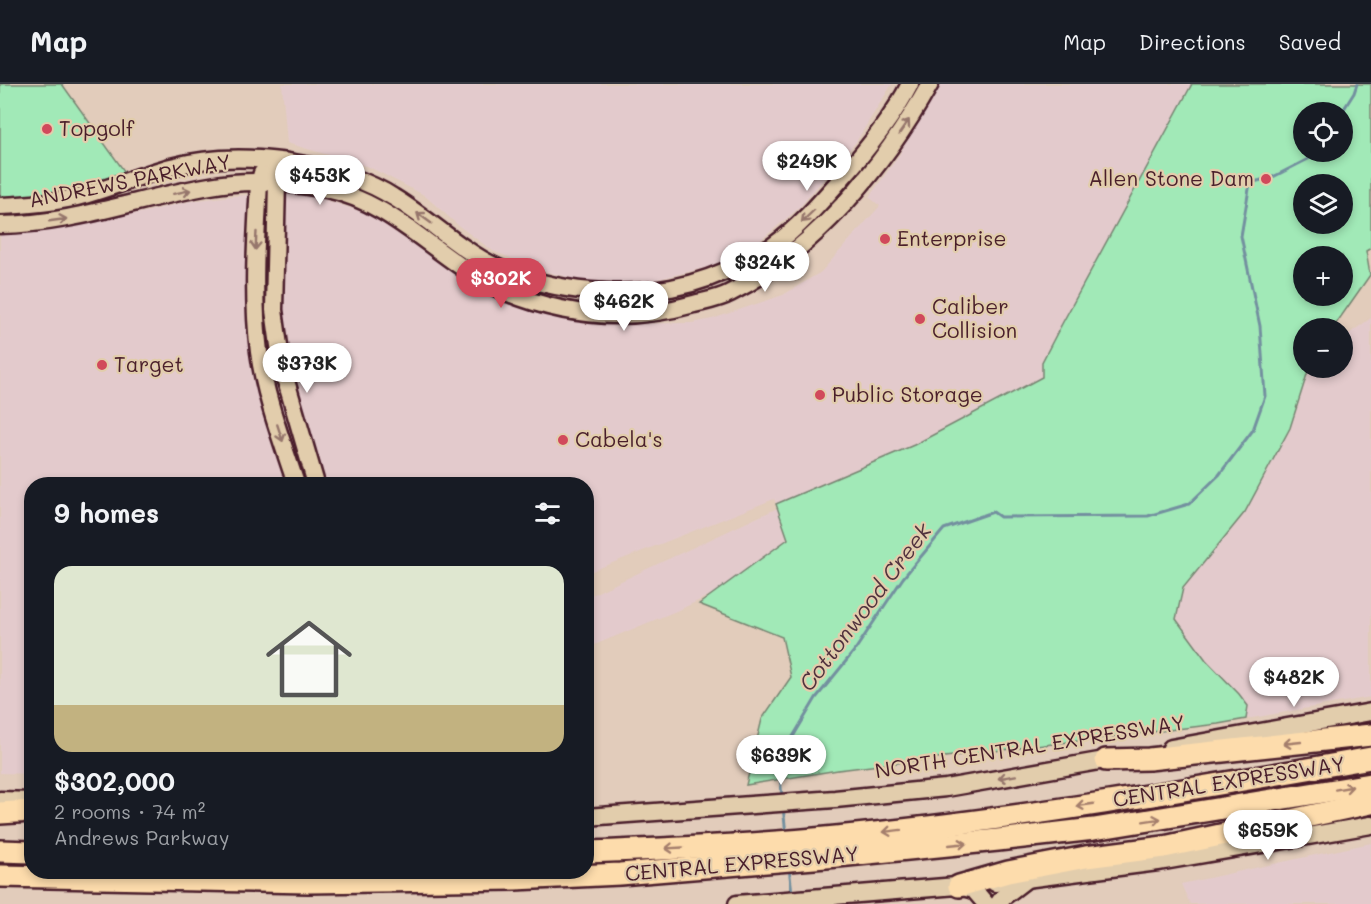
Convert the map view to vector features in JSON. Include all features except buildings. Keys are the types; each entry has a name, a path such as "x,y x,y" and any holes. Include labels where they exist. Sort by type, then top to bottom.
{"highway":[{"path":"1106,760 1149,759 1371,735"},
{"name":"CENTRAL EXPRESSWAY","path":"594,875 743,864 983,819 1151,795 1371,758"},
{"name":"CENTRAL EXPRESSWAY","path":"594,852 733,845 837,847 1095,829 1371,784"},
{"path":"959,886 1008,872 1086,857 1164,847 1371,803"},
{"path":"0,813 24,812"},
{"path":"0,851 24,852"},
{"name":"CENTRAL EXPRESSWAY","path":"0,876 24,876"},
{"name":"CENTRAL EXPRESSWAY","path":"154,879 308,882 474,879"}],"street":[{"name":"ANDREWS PARKWAY","path":"0,206 25,205 78,197 182,165 210,160 241,159 298,164 340,173 363,182 391,196 495,267 546,285 611,293 662,291 720,275 771,248 815,208 861,157 910,84"},
{"name":"ANDREWS PARKWAY","path":"0,225 26,225 83,217 135,202 211,186 277,182 330,190 361,200 384,212 466,271 506,292 558,309 582,314 615,316 665,312 728,294 784,261 819,229 875,168 915,111 930,84"},
{"path":"861,157 875,168"},
{"path":"267,161 277,182 274,310 282,367 314,477"},
{"path":"267,161 259,183 255,282 259,354 271,405 294,477"},
{"path":"443,254 449,251 457,253 489,273 528,289 546,285"},
{"path":"662,291 665,312"},
{"name":"NORTH CENTRAL EXPRESSWAY","path":"594,816 834,799 946,788 1371,712"},
{"path":"0,800 24,801"},
{"path":"739,904 1026,880 1158,862 1371,825"},
{"path":"998,904 1026,880"},
{"path":"959,886 974,890 986,904"}],"shaded area":[{"path":"282,84 892,84 856,142 798,209 761,240 717,265 642,283 591,283 543,271 493,251 459,226 424,195 369,167 287,143"},
{"path":"936,84 1192,84 1042,362 1043,377 943,430 1220,353 681,609 594,645 594,594 889,456 776,504 774,499 594,570 594,477 24,477 24,774 0,773 0,230 25,230 145,212 190,201 302,192 369,214 461,277 518,304 588,324 692,323 712,319 783,295 821,272 880,206 869,197 898,157"},
{"path":"1371,318 1371,697 1246,719 1248,706 1206,660 1176,620 1183,588 1245,512 1290,428 1306,378 1353,378 1353,331"},
{"path":"1371,843 1371,904 1190,904 1181,884"}],"green space":[{"name":"Topgolf","path":"0,84 62,84 127,175 68,193 0,199"},
{"path":"1192,84 1371,84 1371,248 1366,251 1370,275 1353,299 1353,246 1293,246 1293,306 1348,306 1340,318 1293,318 1293,378 1306,378 1290,428 1245,512 1183,588 1176,619 1206,660 1248,706 1246,719 838,770 746,785 762,719 791,677 782,637 699,604 788,539 776,504 914,445 1042,377 1042,362"}],"waterway":[{"name":"Cottonwood Creek","path":"1348,102 1357,84"},
{"name":"Cottonwood Creek","path":"782,798 780,776 791,740 816,698 855,650 903,578 944,529 993,512 1000,517 1148,516 1189,504 1219,475 1253,430 1265,396 1260,326 1241,236 1250,183 1273,177 1302,162"},
{"name":"Cottonwood Creek","path":"783,807 786,834"},
{"name":"Cottonwood Creek","path":"789,867 792,893"}],"place":[{"name":"Topgolf","path":"47,129"},
{"name":"Allen Stone Dam","path":"1266,179"},
{"name":"Enterprise","path":"885,239"},
{"name":"Caliber Collision","path":"920,319"},
{"name":"Target","path":"102,365"},
{"name":"Public Storage","path":"820,395"},
{"name":"Cabela's","path":"563,440"}]}
